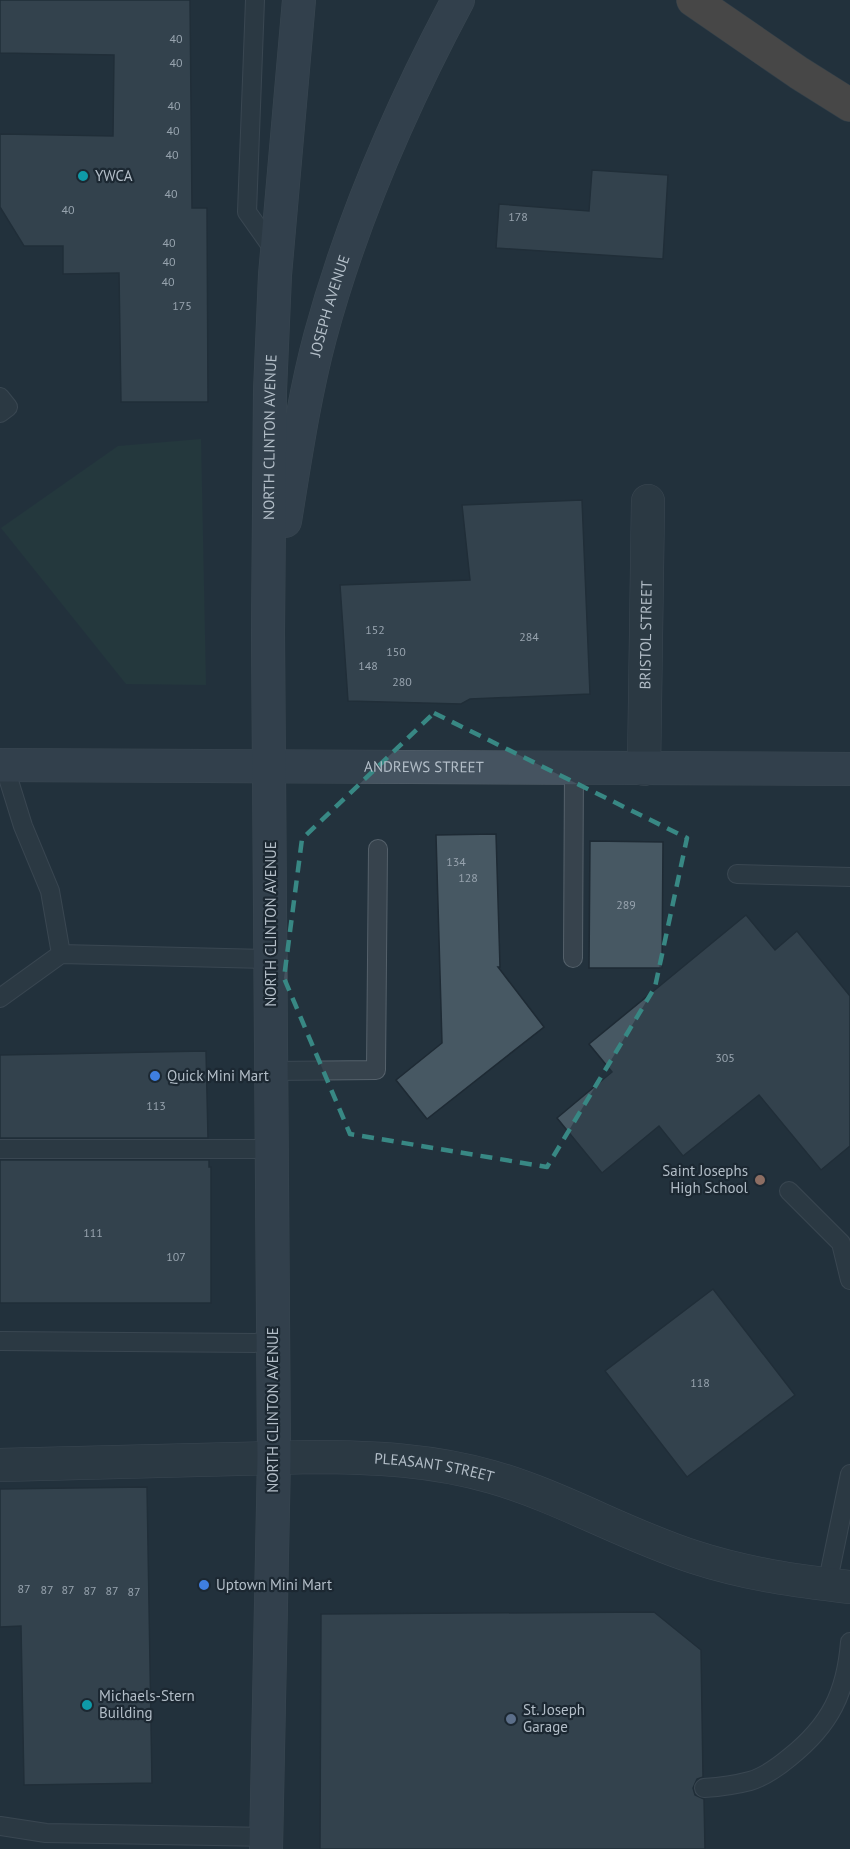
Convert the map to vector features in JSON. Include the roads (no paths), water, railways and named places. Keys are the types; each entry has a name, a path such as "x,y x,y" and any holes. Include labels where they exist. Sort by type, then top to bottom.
{"highway":[{"path":"693,0 850,105"}],"main road":[{"name":"NORTH CLINTON AVENUE","path":"266,1843 274,1457 271,767 268,633 270,392 276,254 299,0"},
{"name":"JOSEPH AVENUE","path":"268,633 294,467 319,340 331,298 373,183 407,105 458,0"},
{"name":"ANDREWS STREET","path":"2,765 850,769"}],"street":[{"name":"BRISTOL STREET","path":"644,769 648,501"},
{"name":"PLEASANT STREET","path":"0,1466 274,1457 356,1457 426,1462 491,1477 523,1488 694,1557 772,1578 839,1586"}],"lane":[{"path":"255,0 247,212 276,254"},
{"path":"0,397 8,407 0,413"},
{"path":"2,765 22,826 50,891 61,954"},
{"path":"573,958 574,768"},
{"path":"272,1071 376,1070 378,849"},
{"path":"737,874 850,876"},
{"path":"0,998 61,954 271,959"},
{"path":"0,1149 273,1149"},
{"path":"789,1191 841,1244 850,1280"},
{"path":"0,1341 273,1343"},
{"path":"839,1586 850,1474"},
{"path":"704,1788 752,1781 777,1767 801,1749 833,1711 842,1690 850,1642"},
{"path":"0,1826 46,1833 266,1843"}],"place":[{"name":"YWCA","path":"83,176"},
{"name":"Quick Mini Mart","path":"155,1076"},
{"name":"Saint Josephs High School","path":"760,1180"},
{"name":"Uptown Mini Mart","path":"204,1585"},
{"name":"Michaels-Stern Building","path":"87,1705"},
{"name":"St. Joseph Garage","path":"511,1719"}]}
